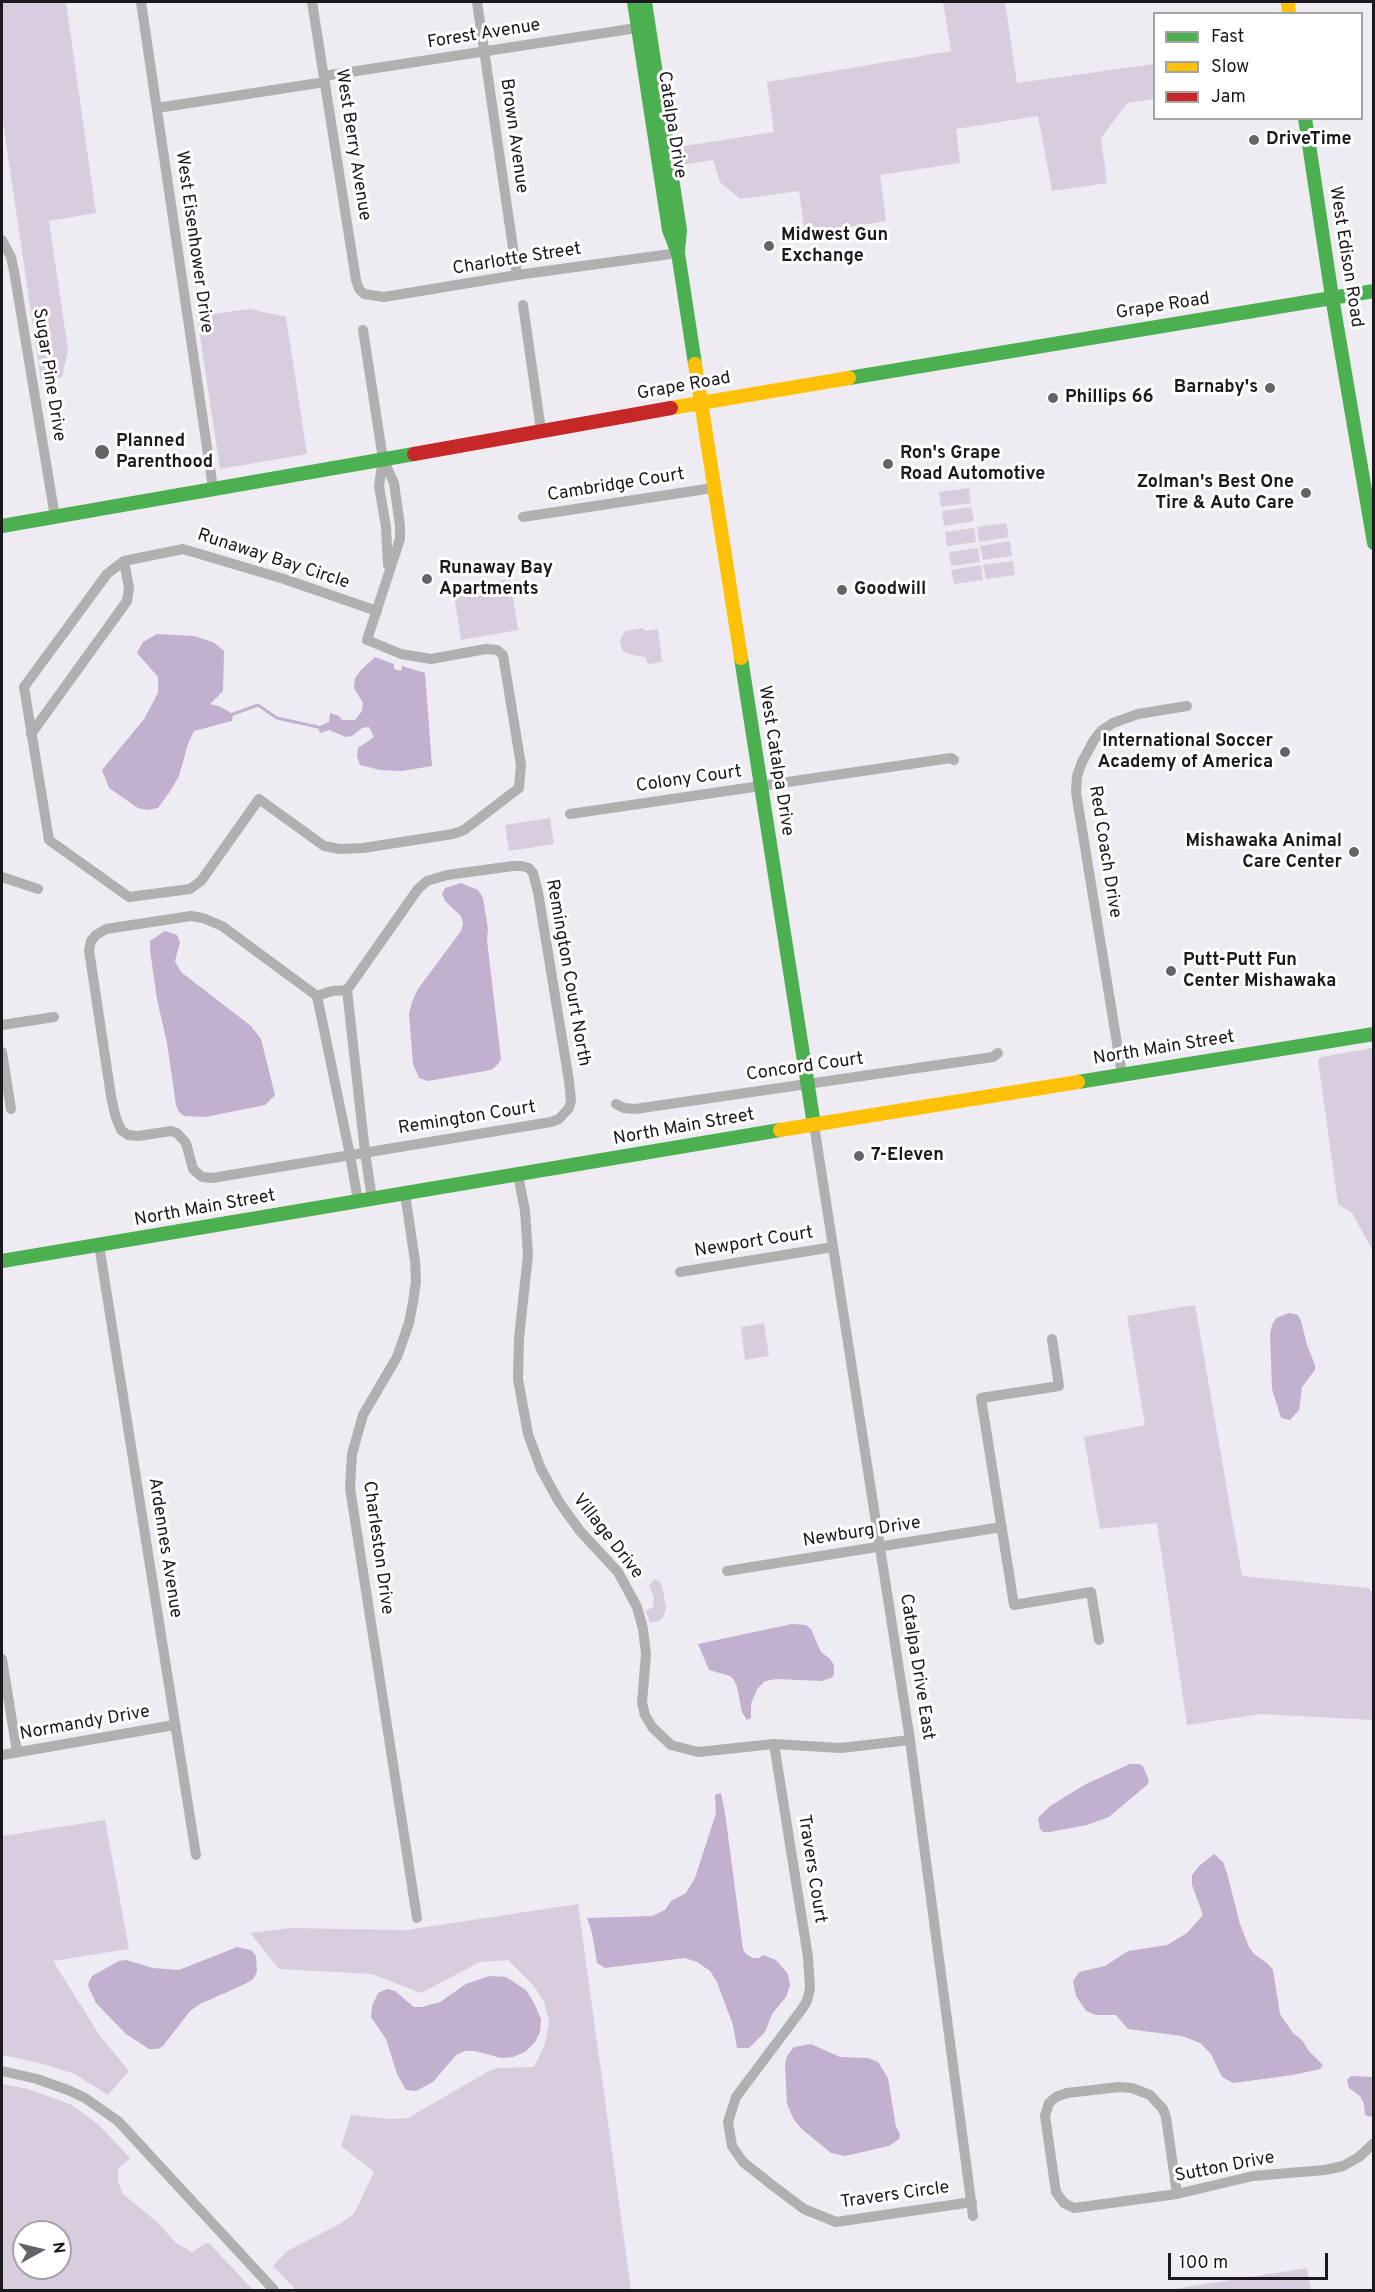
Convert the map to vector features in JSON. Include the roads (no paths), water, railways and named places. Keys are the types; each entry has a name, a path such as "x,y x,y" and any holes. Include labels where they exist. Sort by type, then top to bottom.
{"main road":[{"name":"Catalpa Drive","path":"634,2 643,27"},
{"name":"Catalpa Drive","path":"645,2 643,27 669,230 678,253 701,402"},
{"name":"West Edison Road","path":"1305,120 1332,297 1374,543"},
{"name":"Grape Road","path":"2,526 701,402 1374,291"},
{"name":"West Catalpa Drive","path":"701,402 814,1125"},
{"name":"North Main Street","path":"2,1261 1374,1034"}],"street":[{"name":"West Eisenhower Drive","path":"141,2 213,488"},
{"name":"West Berry Avenue","path":"312,2 356,280 363,293"},
{"name":"Brown Avenue","path":"477,2 517,275"},
{"name":"Forest Avenue","path":"157,108 484,51 643,27"},
{"name":"Sugar Pine Drive","path":"2,241 11,257 14,271 55,517"},
{"name":"Charlotte Street","path":"363,293 384,297 517,275 678,253"},
{"path":"523,305 541,430"},
{"path":"32,734 127,601 129,588 124,561 107,574 24,687 49,840 129,897 190,889 201,881 259,799 324,846 332,849 363,848 453,834 464,830 519,788 521,779 503,655 497,650 486,649 431,659 401,654 367,640 387,581 388,555 379,486 383,459 363,330"},
{"name":"Cambridge Court","path":"523,517 713,488"},
{"name":"Runaway Bay Circle","path":"124,561 183,549 284,579 377,611"},
{"name":"Red Coach Drive","path":"1122,1074 1076,792 1077,776 1094,740 1101,731 1113,723 1138,714 1187,706"},
{"name":"Colony Court","path":"570,814 951,758 954,760"},
{"name":"Remington Court North","path":"347,990 418,889 427,881 447,875 513,866 529,868 533,873 538,892 569,1081 571,1101 569,1108"},
{"path":"2,877 38,889"},
{"name":"Remington Court","path":"316,996 222,926 203,918 191,916 106,929 91,941 88,950 111,1096 121,1130 128,1135 138,1136 171,1131 177,1133 186,1143 193,1169 205,1178 550,1122 559,1119 569,1108"},
{"path":"358,1201 316,996 332,991 347,990 372,1199"},
{"path":"2,1026 54,1017"},
{"path":"2,1052 11,1109"},
{"name":"Concord Court","path":"616,1104 624,1108 635,1109 840,1080 982,1058 998,1053"},
{"name":"Catalpa Drive East","path":"814,1125 910,1740 974,2216"},
{"name":"Village Drive","path":"518,1175 525,1211 528,1255 519,1338 519,1379 528,1434 541,1469 559,1502 580,1531 618,1572 637,1607 645,1641 642,1703 652,1727 671,1745 683,1750 709,1752 774,1744 841,1749 910,1740"},
{"name":"Charleston Drive","path":"405,1194 415,1261 416,1281 413,1302 409,1323 397,1357 363,1415 352,1454 350,1488 417,1918"},
{"name":"Ardennes Avenue","path":"99,1245 196,1855"},
{"name":"Newport Court","path":"680,1272 833,1247"},
{"path":"1052,1339 1059,1386 981,1398 1014,1605 1091,1592 1099,1640"},
{"name":"Newburg Drive","path":"727,1571 1002,1527"},
{"path":"2,1659 17,1752"},
{"name":"Normandy Drive","path":"2,1755 174,1725"},
{"name":"Travers Court","path":"774,1744 811,1974 807,2001"},
{"name":"Travers Circle","path":"807,2001 736,2097 730,2113 728,2131 729,2140 736,2154 772,2186 804,2209 836,2222 972,2202"},
{"path":"2,2071 37,2079 68,2090 85,2098 118,2121 274,2290"},
{"name":"Sutton Drive","path":"1177,2194 1166,2117 1158,2101 1141,2091 1124,2087 1078,2092 1056,2097 1049,2103 1046,2111 1056,2192 1064,2203 1074,2208 1177,2194 1253,2175 1325,2170 1343,2166 1359,2157 1374,2143"}],"waterway":[{"path":"233,714 258,705 277,718 318,727"}],"place":[{"name":"DriveTime","path":"1254,140"},
{"name":"Midwest Gun Exchange","path":"769,246"},
{"name":"Barnaby's","path":"1270,388"},
{"name":"Phillips 66","path":"1053,398"},
{"name":"Planned Parenthood","path":"102,452"},
{"name":"Ron's Grape Road Automotive","path":"888,464"},
{"name":"Zolman's Best One Tire & Auto Care","path":"1306,493"},
{"name":"Runaway Bay Apartments","path":"427,579"},
{"name":"Goodwill","path":"842,590"},
{"name":"International Soccer Academy of America","path":"1285,752"},
{"name":"Mishawaka Animal Care Center","path":"1354,852"},
{"name":"Putt-Putt Fun Center Mishawaka","path":"1171,971"},
{"name":"7-Eleven","path":"859,1156"}]}
